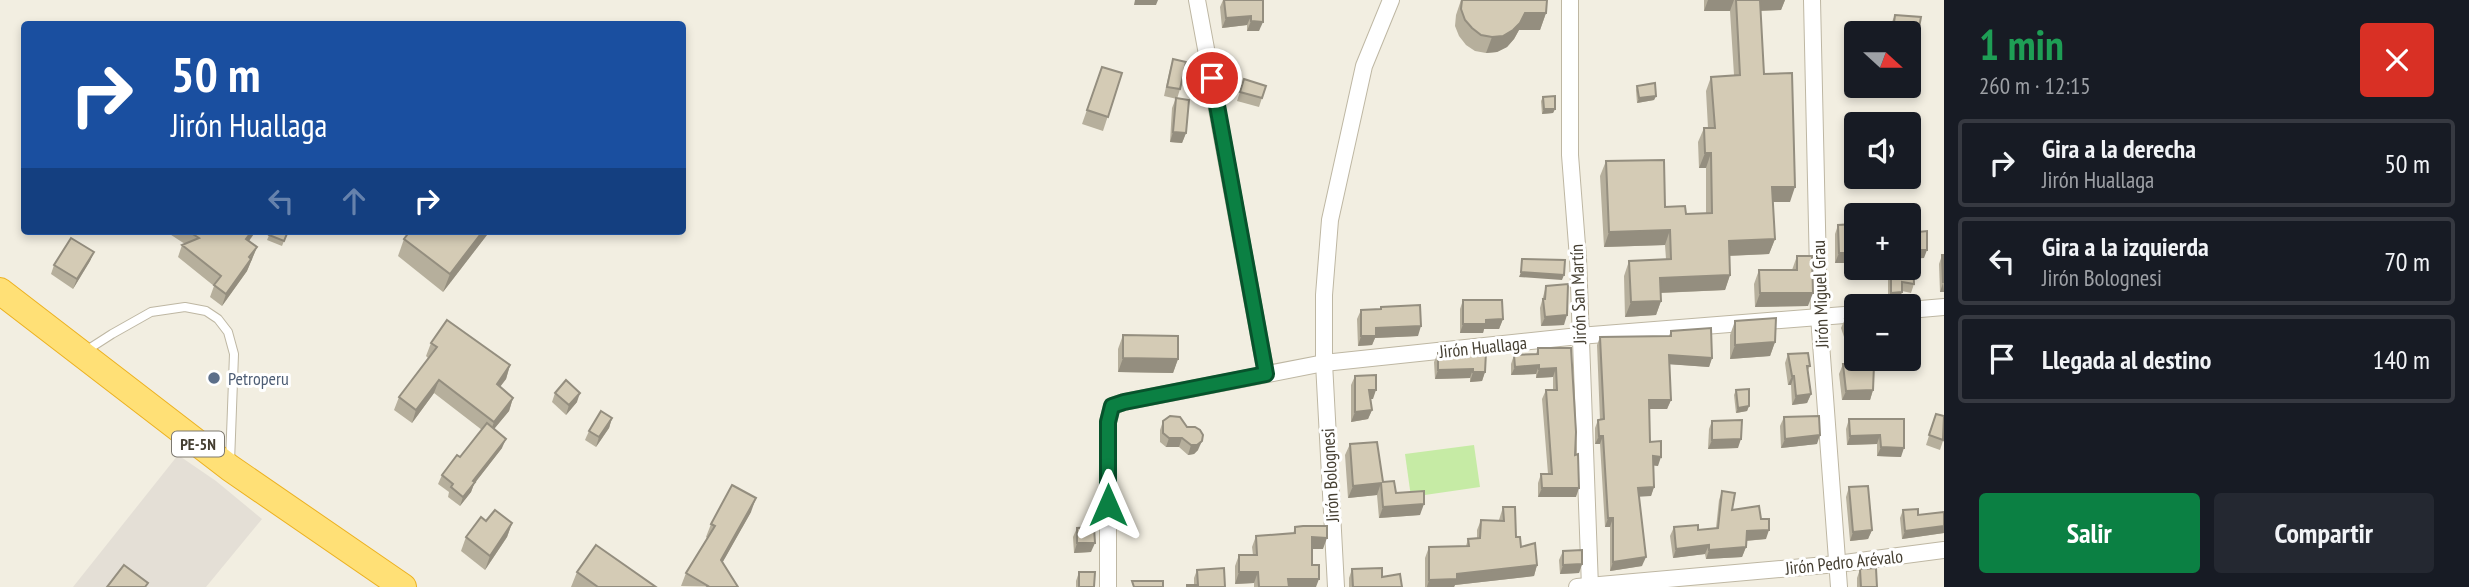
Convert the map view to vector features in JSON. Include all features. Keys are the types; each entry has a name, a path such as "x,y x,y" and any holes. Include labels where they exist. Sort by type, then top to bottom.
{"highway":[{"name":"PE-5N","path":"0,291 230,468 403,587"}],"street":[{"path":"1197,0 1266,374"},
{"name":"Jirón Bolognesi","path":"1336,587 1324,363 1324,295 1330,219 1364,66 1391,0"},
{"name":"Jirón San Martín","path":"1570,0 1570,155 1578,258 1586,587"},
{"name":"Jirón Miguel Grau","path":"1812,0 1819,316 1839,587"},
{"path":"1921,309 1944,307"},
{"name":"Jirón Huallaga","path":"1108,587 1108,422 1112,406 1324,363 1579,336 1844,315"},
{"name":"Jirón Pedro Arévalo","path":"1586,587 1837,564 1944,550"}],"lane":[{"path":"80,355 151,312 185,307 206,311 218,319 228,331 233,354 230,468"}],"shaded area":[{"path":"178,455 216,481 262,519 206,587 73,587"}],"green space":[{"path":"1474,445 1480,487 1411,497 1405,454"}],"building":[{"path":"1224,0 1263,0 1263,22 1251,21 1251,16 1226,18"},
{"path":"1462,0 1547,0 1546,13 1525,13 1513,30 1503,36 1492,37 1481,35 1465,20 1461,9"},
{"path":"1736,0 1760,0 1764,74 1792,73 1795,187 1772,187 1775,239 1729,241 1730,275 1660,278 1661,301 1631,302 1629,261 1671,259 1670,230 1609,232 1606,161 1664,160 1665,207 1685,206 1686,214 1712,213 1711,153 1705,153 1704,128 1715,128 1711,77 1740,75"},
{"path":"1895,15 1921,17 1920,21 1894,21"},
{"path":"1173,59 1186,62 1180,89 1167,87"},
{"path":"1102,67 1122,73 1108,117 1087,110"},
{"path":"1244,79 1266,86 1262,98 1240,92"},
{"path":"1655,83 1656,96 1639,98 1637,86"},
{"path":"1555,96 1555,109 1544,109 1543,97"},
{"path":"1176,98 1189,100 1186,133 1173,132"},
{"path":"1838,225 1844,225 1844,253 1839,253"},
{"path":"1927,231 1927,250 1921,250 1921,232"},
{"path":"194,235 249,235 246,239 257,247 226,294 214,285 221,276 182,245 199,238"},
{"path":"269,235 286,235 284,241"},
{"path":"407,235 480,235 450,274 404,239"},
{"path":"71,238 94,252 77,279 54,265"},
{"path":"1797,256 1812,256 1813,293 1760,293 1759,270 1797,270"},
{"path":"1522,259 1565,260 1564,275 1521,272"},
{"path":"1891,280 1914,280 1914,284 1902,282 1902,292 1891,293"},
{"path":"1568,284 1567,315 1545,317 1543,299 1546,286"},
{"path":"1463,300 1502,300 1503,319 1486,320 1486,324 1463,324"},
{"path":"1420,305 1421,326 1376,328 1376,336 1361,336 1361,310"},
{"path":"1776,318 1775,342 1735,345 1735,321"},
{"path":"447,320 510,365 497,384 513,398 494,422 439,380 416,410 399,397 437,347 431,343"},
{"path":"1711,328 1712,358 1669,355 1671,400 1649,400 1650,442 1661,441 1661,457 1653,456 1654,487 1638,488 1646,557 1613,562 1613,518 1608,518 1603,436 1599,436 1598,420 1604,419 1600,337 1671,336 1671,331"},
{"path":"1123,335 1178,336 1178,359 1123,358"},
{"path":"1538,348 1571,348 1575,455 1578,454 1579,488 1542,488 1541,474 1552,474 1546,390 1557,390 1556,368 1539,369 1539,365 1515,367 1514,355 1538,354"},
{"path":"1486,352 1485,372 1473,372 1473,369 1438,370 1438,353"},
{"path":"1808,353 1811,394 1796,396 1788,354"},
{"path":"1843,364 1844,371 1874,371 1873,390 1846,391"},
{"path":"1376,375 1376,390 1369,390 1372,410 1355,412 1355,376"},
{"path":"566,380 580,393 569,405 555,393"},
{"path":"1749,389 1749,406 1738,408 1736,390"},
{"path":"601,411 612,418 599,437 589,431"},
{"path":"1936,414 1944,416 1943,440 1929,435"},
{"path":"1170,416 1180,417 1187,427 1200,430 1202,441 1191,445 1182,438 1169,438 1163,433 1163,421"},
{"path":"1819,416 1820,435 1785,439 1784,417"},
{"path":"1849,419 1904,419 1904,448 1881,447 1880,435 1850,436"},
{"path":"1742,420 1741,439 1712,440 1712,421"},
{"path":"487,423 506,439 463,497 442,475"},
{"path":"1377,442 1383,482 1394,481 1396,493 1424,491 1424,504 1383,507 1381,483 1353,486 1350,444"},
{"path":"732,485 756,498 721,560 738,587 707,587 686,573 715,526 711,524"},
{"path":"1868,486 1872,530 1853,532 1849,487"},
{"path":"1722,491 1735,493 1732,510 1759,506 1761,519 1769,519 1769,530 1747,531 1746,547 1709,550 1709,545 1676,549 1674,527 1698,525 1698,530 1718,528"},
{"path":"1503,507 1515,507 1516,537 1520,537 1521,547 1535,543 1537,565 1457,574 1457,579 1429,580 1429,547 1469,546 1468,539 1480,538 1481,520 1504,521"},
{"path":"1918,509 1918,515 1944,512 1944,526 1905,531 1903,510"},
{"path":"495,510 512,523 490,556 466,537 481,517 486,521"},
{"path":"1327,526 1327,538 1312,537 1312,565 1319,565 1319,579 1288,579 1289,587 1259,587 1258,572 1239,572 1239,555 1257,555 1256,536 1295,533 1295,527"},
{"path":"1094,527 1095,543 1077,543 1077,528"},
{"path":"596,545 656,587 598,587 577,572"},
{"path":"1582,550 1582,564 1563,565 1563,551"},
{"path":"124,565 148,583 145,587 107,587"},
{"path":"1224,568 1225,587 1187,587 1198,585 1197,570"},
{"path":"1382,568 1382,577 1400,574 1402,587 1353,587 1352,569"},
{"path":"1876,568 1877,587 1861,587 1860,569"},
{"path":"1079,572 1095,572 1094,587 1079,587"},
{"path":"1132,581 1163,581 1163,587 1134,587"}],"place":[{"name":"Petroperu","path":"214,378"}],"route":[{"path":"1108,505 1108,422 1112,406 1266,374 1212,78"}]}
